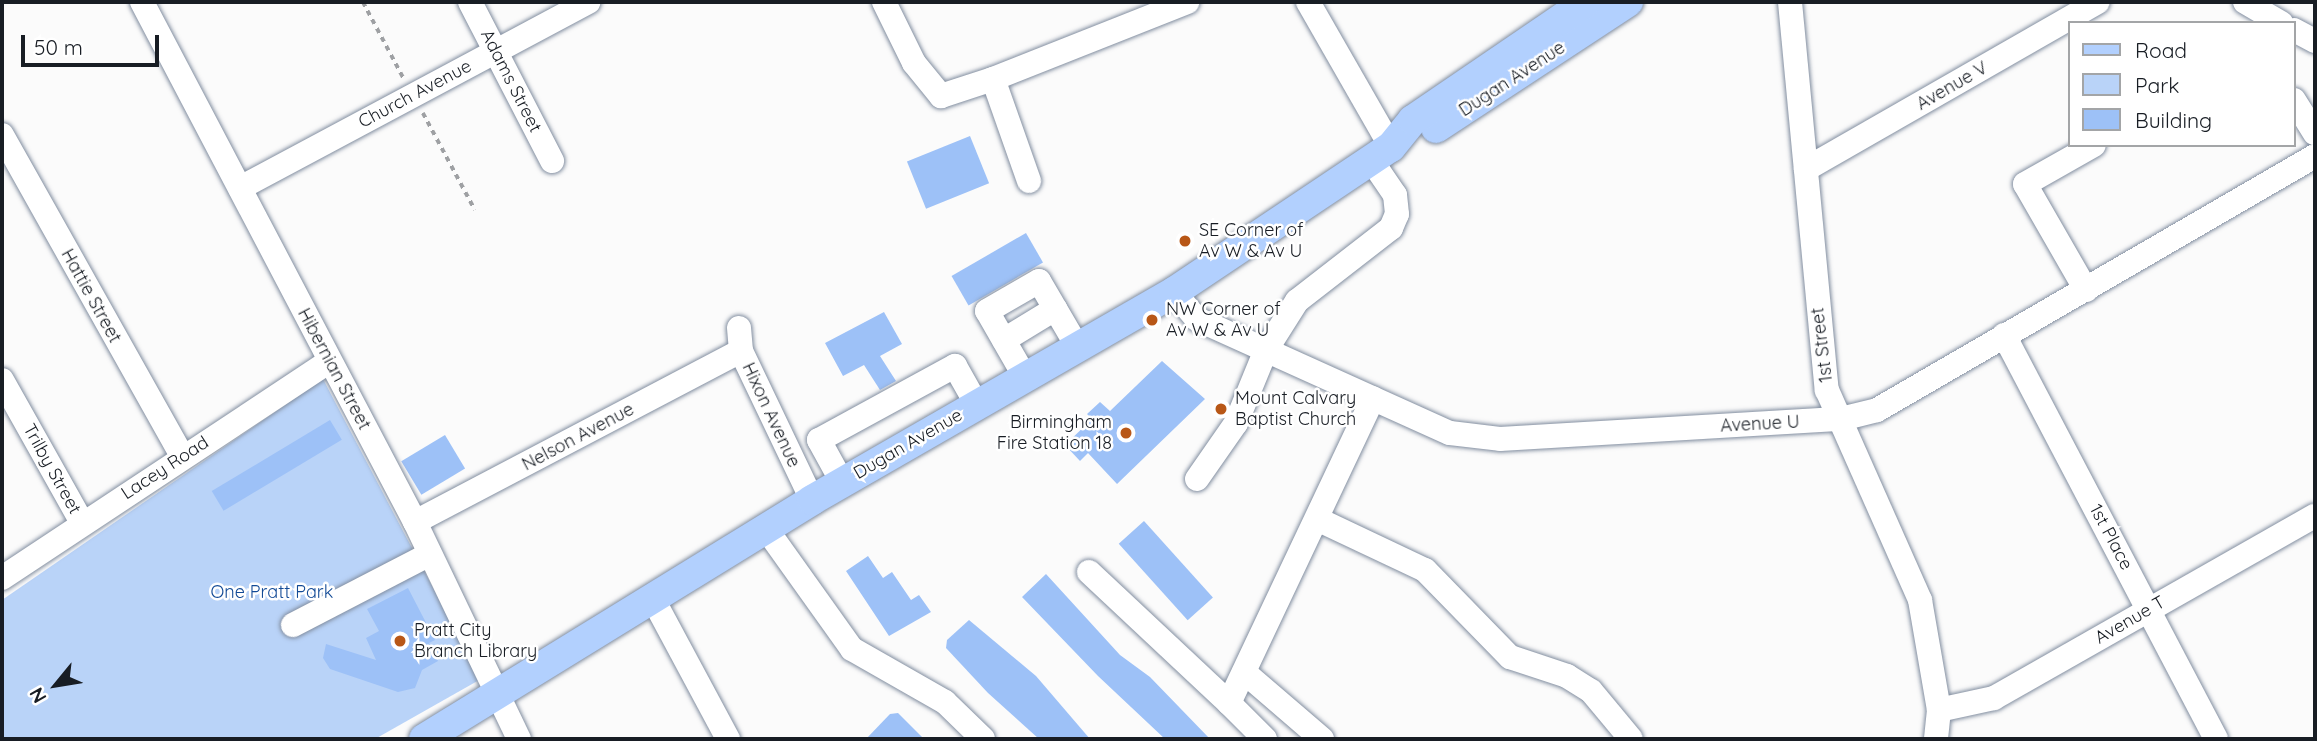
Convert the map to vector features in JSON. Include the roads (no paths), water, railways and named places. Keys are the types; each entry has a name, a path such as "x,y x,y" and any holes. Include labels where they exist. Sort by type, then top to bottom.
{"main road":[{"name":"Dugan Avenue","path":"424,739 500,697 842,482 1174,292 1381,153 1413,120 1586,2"},
{"name":"Dugan Avenue","path":"1381,153 1423,137 1628,2"}],"street":[{"name":"Hibernian Street","path":"142,2 415,522 519,739"},
{"name":"Adams Street","path":"470,2 552,160"},
{"name":"Church Avenue","path":"240,188 590,2"},
{"path":"884,2 914,63 941,96 993,79 1187,2"},
{"path":"1197,479 1236,423 1266,350 1297,301 1320,278 1391,228 1397,214 1395,195 1381,153 1308,2"},
{"name":"1st Street","path":"1790,2 1827,390 1920,600 1939,710 1936,739"},
{"name":"Avenue V","path":"1806,170 2098,2"},
{"path":"2250,10 2276,21"},
{"path":"2296,31 2315,41"},
{"path":"993,79 1029,181"},
{"path":"2296,103 2315,133"},
{"name":"Hattie Street","path":"2,135 183,457"},
{"path":"2086,290 2025,184 2090,147"},
{"name":"Avenue U","path":"1174,292 1197,319 1450,433 1500,439 1841,419 1877,410 2315,156"},
{"path":"1025,377 987,311 1039,281 1077,346"},
{"path":"1004,340 1055,309"},
{"name":"1st Place","path":"2004,335 2216,739"},
{"name":"Hixon Avenue","path":"740,340 812,500"},
{"name":"Nelson Avenue","path":"415,522 740,340"},
{"name":"Lacey Road","path":"2,578 82,521 330,361"},
{"path":"842,482 820,440 955,366 977,405"},
{"name":"Trilby Street","path":"2,380 82,521"},
{"path":"1229,703 1373,398"},
{"name":"Avenue T","path":"1939,710 1994,698 2148,608 2315,516"},
{"path":"1317,519 1425,570 1510,657 1567,676 1591,691 1631,739"},
{"path":"767,530 852,649 945,702 983,739"},
{"path":"293,625 430,554"},
{"path":"1089,572 1265,739"},
{"path":"654,601 728,739"},
{"path":"1244,672 1322,739"}],"place":[{"name":"SE Corner of Av W & Av U","path":"1185,241"},
{"name":"NW Corner of Av W & Av U","path":"1152,320"},
{"name":"Mount Calvary Baptist Church","path":"1221,409"},
{"name":"Birmingham Fire Station 18","path":"1126,433"},
{"name":"Pratt City Branch Library","path":"400,641"}],"park label":[{"name":"One Pratt Park","path":"272,592"}]}
